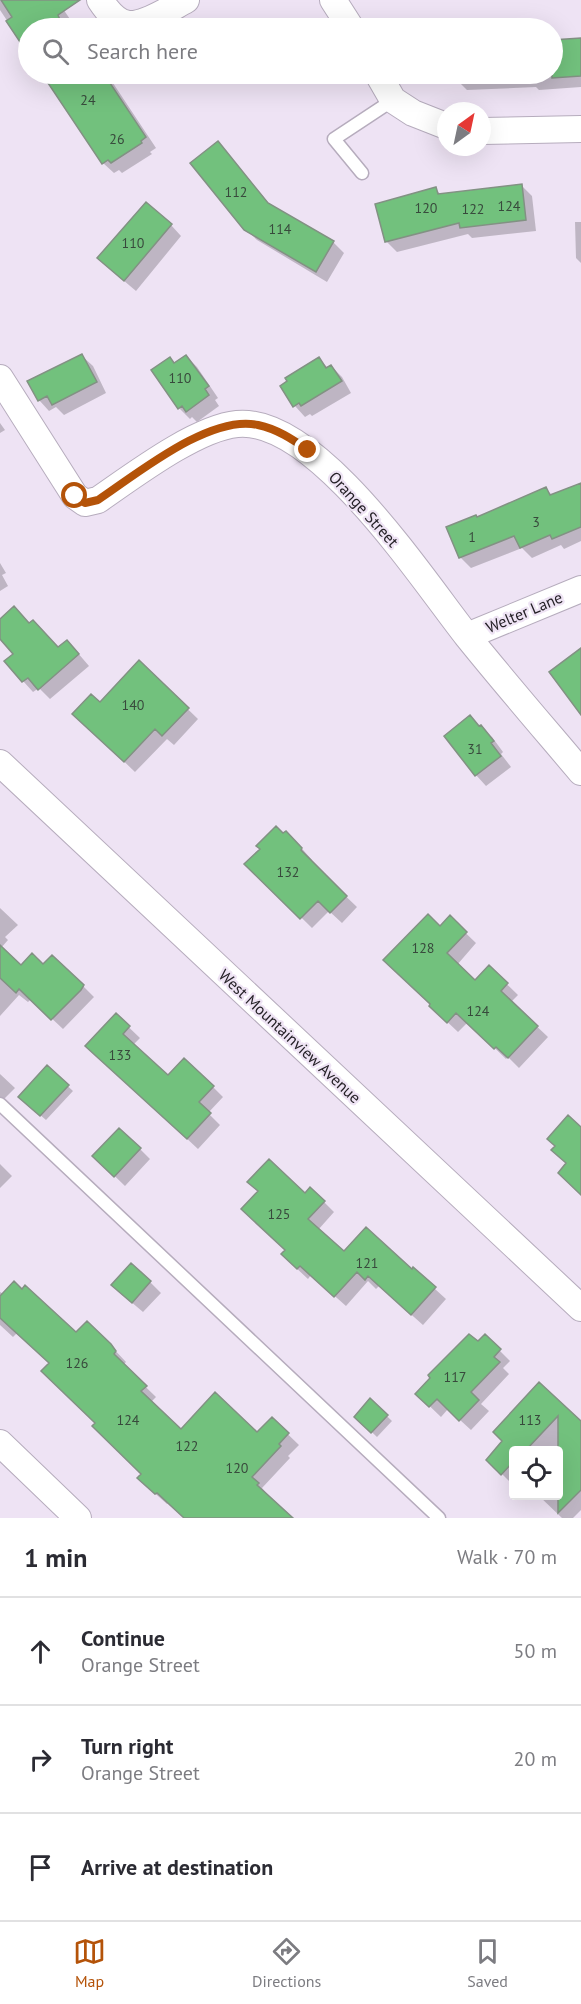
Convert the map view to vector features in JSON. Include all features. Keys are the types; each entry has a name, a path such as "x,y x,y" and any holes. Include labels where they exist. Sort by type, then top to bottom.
{"street":[{"path":"100,0 115,18"},
{"path":"154,18 186,0"},
{"path":"333,0 345,18"},
{"path":"384,84 393,100 413,113 437,122"},
{"path":"491,131 581,129"},
{"name":"Orange Street","path":"0,378 75,496 85,503 98,500 173,450 218,428 237,423 256,424 280,432 315,456 376,518 467,636 581,772"},
{"name":"Welter Lane","path":"467,636 581,589"},
{"name":"West Mountainview Avenue","path":"0,763 581,1308"},
{"path":"0,1443 78,1518"}],"lane":[{"path":"362,173 334,139 393,100"},
{"path":"0,1104 439,1518"}],"building":[{"path":"1,0 80,0 58,15 59,18 18,18 18,39 6,21 12,17"},
{"path":"581,38 581,76 563,77 563,39"},
{"path":"49,84 111,84 146,137 141,141 142,143 111,163 108,160 102,164"},
{"path":"218,141 268,203 334,241 316,272 244,230 190,163"},
{"path":"522,184 526,220 460,228 459,223 385,242 375,204 436,187 438,194"},
{"path":"146,202 172,224 124,281 97,258"},
{"path":"82,354 97,382 52,405 47,396 38,401 27,381"},
{"path":"186,355 209,386 205,389 209,395 186,412 182,406 178,409 151,370 170,357 174,363"},
{"path":"319,357 326,368 331,365 342,381 301,406 299,403 293,407 280,386 287,381 285,378"},
{"path":"581,483 581,527 552,539 550,535 520,548 514,536 459,558 446,527 476,515 477,517 546,487 550,495"},
{"path":"14,606 29,623 33,620 58,647 67,640 79,654 38,690 28,678 22,682 4,661 13,654 0,639 0,619"},
{"path":"581,648 581,715 549,672"},
{"path":"139,660 189,708 162,736 155,729 124,762 72,714 91,694 100,702"},
{"path":"470,715 494,741 491,743 501,756 475,776 444,736"},
{"path":"276,826 283,833 286,831 302,848 301,850 347,896 330,913 318,901 300,919 244,864 260,849 256,846"},
{"path":"428,914 440,926 450,915 467,932 447,953 475,980 489,965 508,983 501,991 538,1026 508,1058 496,1047 494,1049 456,1013 447,1023 383,960"},
{"path":"0,945 21,965 32,953 43,964 52,955 84,985 51,1020 19,989 16,993 0,978"},
{"path":"116,1013 130,1026 123,1034 168,1075 184,1058 214,1086 199,1102 211,1113 187,1139 85,1046"},
{"path":"47,1065 69,1085 40,1116 18,1097"},
{"path":"568,1115 581,1127 581,1195 558,1173 566,1163 551,1150 555,1146 547,1139"},
{"path":"119,1128 141,1148 114,1177 92,1156"},
{"path":"269,1159 305,1193 310,1187 325,1201 308,1219 344,1251 366,1227 412,1269 413,1267 436,1287 411,1315 368,1276 365,1280 357,1272 334,1297 300,1266 297,1269 281,1254 285,1250 241,1209 258,1191 247,1182"},
{"path":"131,1263 151,1281 132,1303 111,1285"},
{"path":"14,1281 22,1289 25,1285 76,1332 87,1321 111,1344 116,1351 114,1354 147,1386 141,1391 181,1429 215,1392 257,1432 272,1417 289,1433 279,1444 281,1446 252,1477 259,1483 257,1485 293,1518 184,1518 157,1493 155,1494 137,1478 141,1474 92,1426 95,1423 41,1371 49,1363 0,1318 0,1296"},
{"path":"469,1334 478,1341 485,1334 501,1349 494,1357 500,1362 471,1392 479,1400 459,1421 437,1399 429,1407 415,1394 430,1378 428,1375"},
{"path":"539,1382 581,1421 581,1490 558,1513 558,1500 563,1500 563,1446 558,1446 558,1416 530,1446 509,1446 509,1466 501,1475 486,1460 502,1441 493,1432"},
{"path":"370,1398 388,1415 371,1433 354,1417"}],"route":[{"path":"75,496 85,503 98,500 173,450 218,428 237,423 256,424 280,432 308,450"}]}
